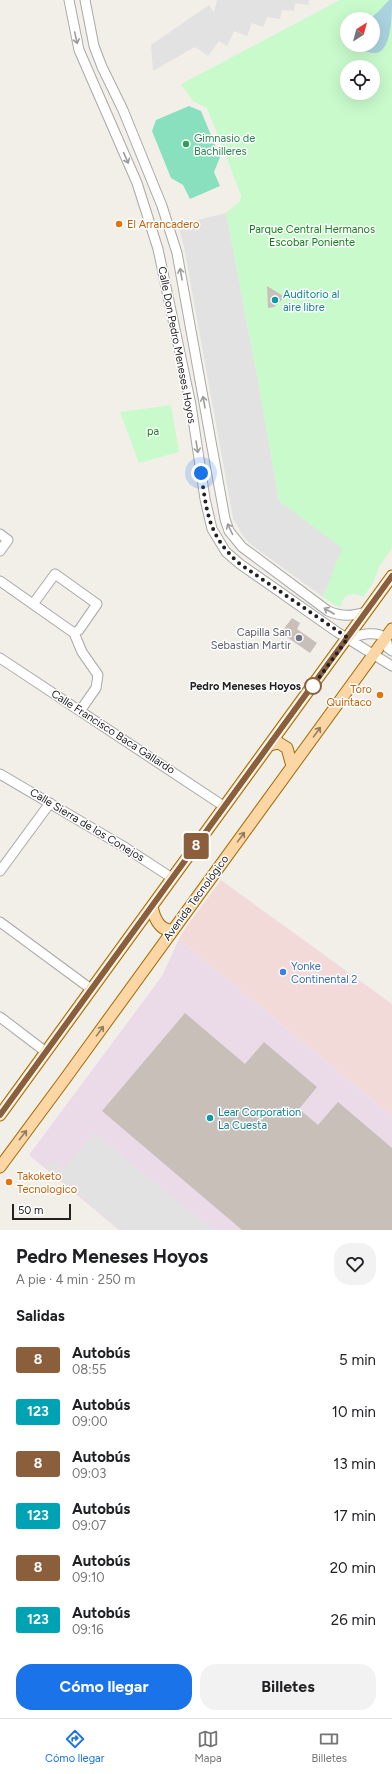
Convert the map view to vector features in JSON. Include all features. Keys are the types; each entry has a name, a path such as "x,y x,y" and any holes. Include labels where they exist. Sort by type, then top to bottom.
{"main road":[{"path":"0,1115 392,576"},
{"name":"Avenida Tecnológico","path":"0,1167 389,633"},
{"path":"270,745 279,743 287,748 292,766"},
{"path":"152,906 156,920 165,929 173,930"}],"street":[{"name":"Calle Don Pedro Meneses Hoyos","path":"69,0 81,57 137,184 158,249 191,406 205,499 212,530 226,552 240,564 348,638 392,666"},
{"name":"Calle Don Pedro Meneses Hoyos","path":"85,0 90,32 99,60 123,110 170,227 177,253 225,519 230,531 236,541 249,553 328,611 338,616 353,616 366,612"},
{"path":"171,314 187,312"},
{"path":"0,534 8,540 0,552"},
{"path":"33,604 55,574 97,604 79,630 74,633"},
{"path":"0,581 74,633 82,652 97,672 98,680 96,688 77,709"},
{"path":"348,638 389,633 388,648 392,651"},
{"name":"Calle Francisco Baca Gallardo","path":"0,658 225,807"},
{"name":"Calle Sierra de los Conejos","path":"0,774 146,860 172,878"},
{"path":"0,872 50,803"},
{"path":"0,922 91,989"},
{"path":"0,1017 46,1052"}],"shaded area":[{"path":"217,0 309,0 308,5 295,3 294,11 282,10 280,19 267,17 263,27 252,23 247,36 234,31 227,46 219,41 208,56 195,47 153,71 151,45 209,5 214,12"},
{"path":"226,213 279,501 342,548 323,597 249,543 243,536 233,518 184,247 178,225"},
{"name":"Yonke Continental 2","path":"221,880 392,1004 392,1116 179,939 186,927"},
{"path":"179,939 392,1116 392,1230 119,1230 29,1155 162,976"},
{"path":"94,1133 213,1230 121,1230 46,1166 52,1161 63,1169"}],"green space":[{"name":"Parque Central Hermanos Escobar Poniente","path":"340,0 392,0 392,548 379,567 373,583 363,597 355,594 349,595 343,599 341,607 323,597 341,548 279,501 226,213 240,201 241,195 207,108 193,101 181,84"},
{"name":"Gimnasio de Bachilleres","path":"189,106 201,111 220,157 214,172 220,186 190,199 183,185 171,178 152,131 156,120"},
{"name":"pa","path":"171,405 179,452 139,463 120,412"}],"water":[{"path":"389,0 392,0 390,33 384,48 380,51 380,12 378,12"}],"building":[{"name":"Auditorio al aire libre","path":"267,286 285,297 274,307 268,308"},
{"name":"Capilla San Sebastian Martir","path":"292,618 300,623 297,629 317,643 310,653 281,633"},
{"name":"Lear Corporation La Cuesta","path":"185,1013 245,1064 264,1042 317,1087 299,1109 318,1125 338,1102 392,1148 392,1230 242,1230 102,1111"}],"bus line":[{"name":"8","path":"0,1115 392,576"}],"place":[{"name":"Gimnasio de Bachilleres","path":"186,144"},
{"name":"El Arrancadero","path":"119,224"},
{"name":"Auditorio al aire libre","path":"275,300"},
{"name":"Capilla San Sebastian Martir","path":"299,638"},
{"name":"Pedro Meneses Hoyos","path":"313,686"},
{"name":"Toro Quintaco","path":"380,695"},
{"name":"Yonke Continental 2","path":"283,972"},
{"name":"Lear Corporation La Cuesta","path":"210,1118"},
{"name":"Takoketo Tecnologico","path":"9,1182"}],"route":[{"path":"201,473 212,530 226,552 240,564 337,632 348,638 313,686"}]}
